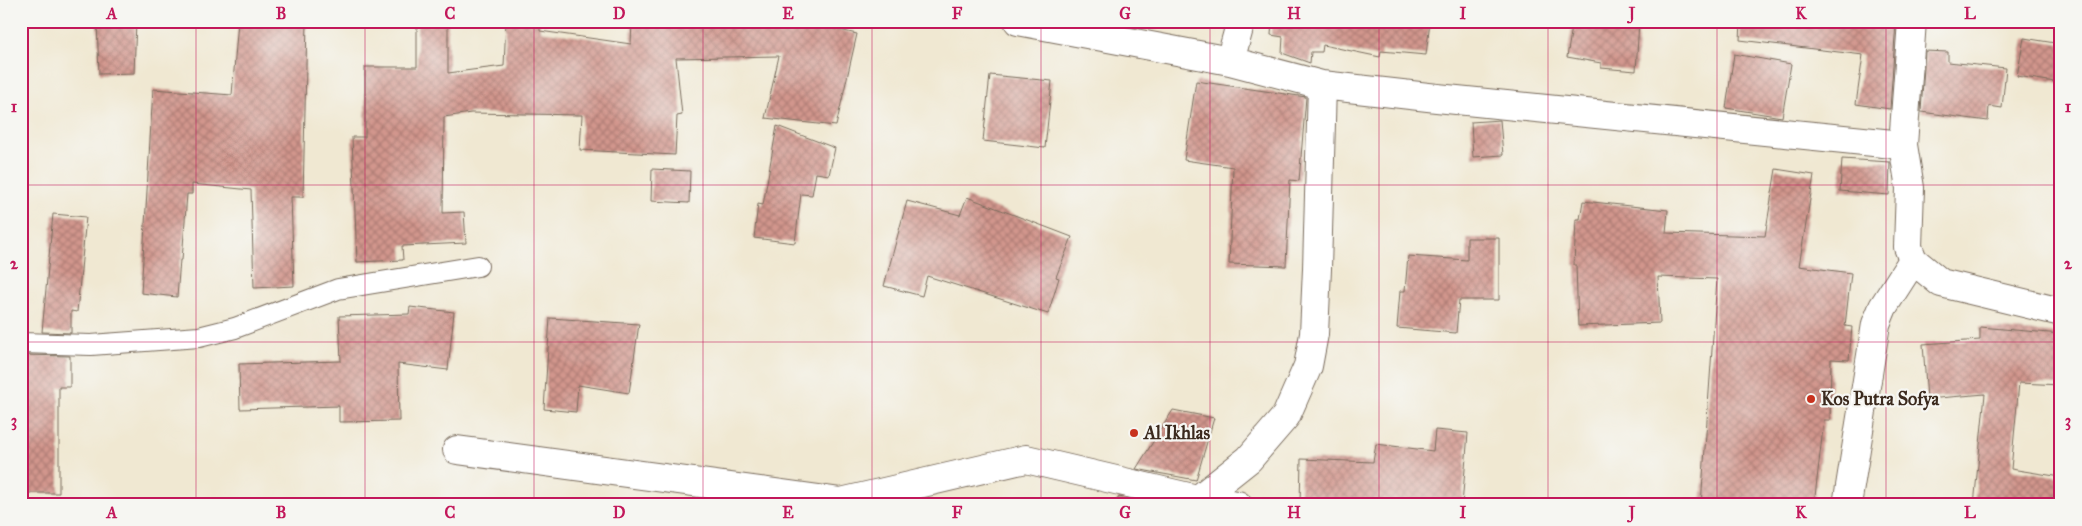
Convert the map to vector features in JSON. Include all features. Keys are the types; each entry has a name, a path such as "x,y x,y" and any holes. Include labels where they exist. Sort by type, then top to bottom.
{"street":[{"path":"1018,21 1230,61 1322,85 1903,145"},
{"path":"1230,61 1241,21"},
{"path":"1912,21 1903,145 1910,188 1908,247 1913,260 1941,283 2061,312"},
{"path":"1194,502 1249,459 1286,416 1308,366 1314,334 1322,85"},
{"path":"1847,505 1876,324 1883,307 1913,260"},
{"path":"457,450 841,503 1026,459 1194,502 1238,505"}],"lane":[{"path":"21,343 91,345 199,337 234,328 338,289 478,266"}],"building":[{"path":"97,21 136,21 134,73 99,74"},
{"path":"238,21 307,21 303,197 291,197 294,286 254,288 251,190 192,184 192,194 187,194 177,297 141,293 153,89 232,95"},
{"path":"417,21 448,21 448,73 504,66 506,21 540,22 540,31 631,44 632,21 801,21 857,34 836,126 765,118 779,56 676,58 682,115 677,116 675,155 580,150 582,115 471,113 444,117 443,213 464,212 466,243 402,246 403,260 357,262 352,137 365,137 365,67 417,67"},
{"path":"1272,21 1430,21 1426,55 1381,51 1380,57 1323,45 1322,52 1311,52 1310,63 1282,53 1283,37 1271,35"},
{"path":"1573,21 1639,21 1636,71 1601,68 1601,63 1567,57"},
{"path":"1741,21 1896,21 1890,109 1856,104 1863,55 1740,40"},
{"path":"2024,38 2061,44 2061,83 2017,76"},
{"path":"1925,51 1948,52 1948,62 2006,68 2002,108 1989,106 1988,121 1921,112"},
{"path":"1734,54 1791,64 1782,117 1726,108"},
{"path":"990,75 1052,81 1045,148 983,141"},
{"path":"1196,81 1306,97 1299,181 1290,180 1286,266 1229,264 1233,167 1184,160"},
{"path":"1500,120 1503,155 1473,157 1471,122"},
{"path":"777,126 835,148 829,175 816,173 812,195 801,194 795,243 754,238 758,204 763,205"},
{"path":"1842,159 1890,162 1889,195 1840,191"},
{"path":"652,169 690,171 689,203 651,201"},
{"path":"1776,169 1814,175 1799,266 1851,273 1845,326 1852,327 1849,360 1831,359 1830,420 1824,420 1814,505 1795,505 1738,498 1736,505 1701,505 1717,279 1658,277 1660,323 1578,326 1576,265 1574,265 1576,219 1580,219 1583,201 1668,210 1666,233 1765,236"},
{"path":"967,197 1072,237 1056,277 1059,278 1048,314 927,276 922,296 884,286 907,201 960,215"},
{"path":"53,214 86,217 77,312 71,311 71,333 42,332"},
{"path":"1467,238 1499,238 1499,300 1459,300 1456,333 1397,328 1400,291 1405,291 1408,256 1467,260"},
{"path":"410,307 454,312 448,370 398,364 399,421 339,422 339,406 240,409 239,364 341,361 339,316 409,314"},
{"path":"550,318 639,324 629,393 578,385 576,412 544,409"},
{"path":"1980,327 2061,334 2061,385 2019,383 2011,469 2061,477 2061,505 1974,505 1985,394 1927,399 1923,344 1980,340"},
{"path":"21,355 70,356 70,387 59,387 59,493 21,493"},
{"path":"1173,410 1214,418 1196,480 1136,469"},
{"path":"1435,430 1468,433 1462,505 1300,505 1301,459 1373,462 1376,444 1433,451"},
{"path":"1119,497 1151,504 1114,505"}],"place":[{"name":"Kos Putra Sofya","path":"1811,399"},
{"name":"Al Ikhlas","path":"1134,433"}]}
